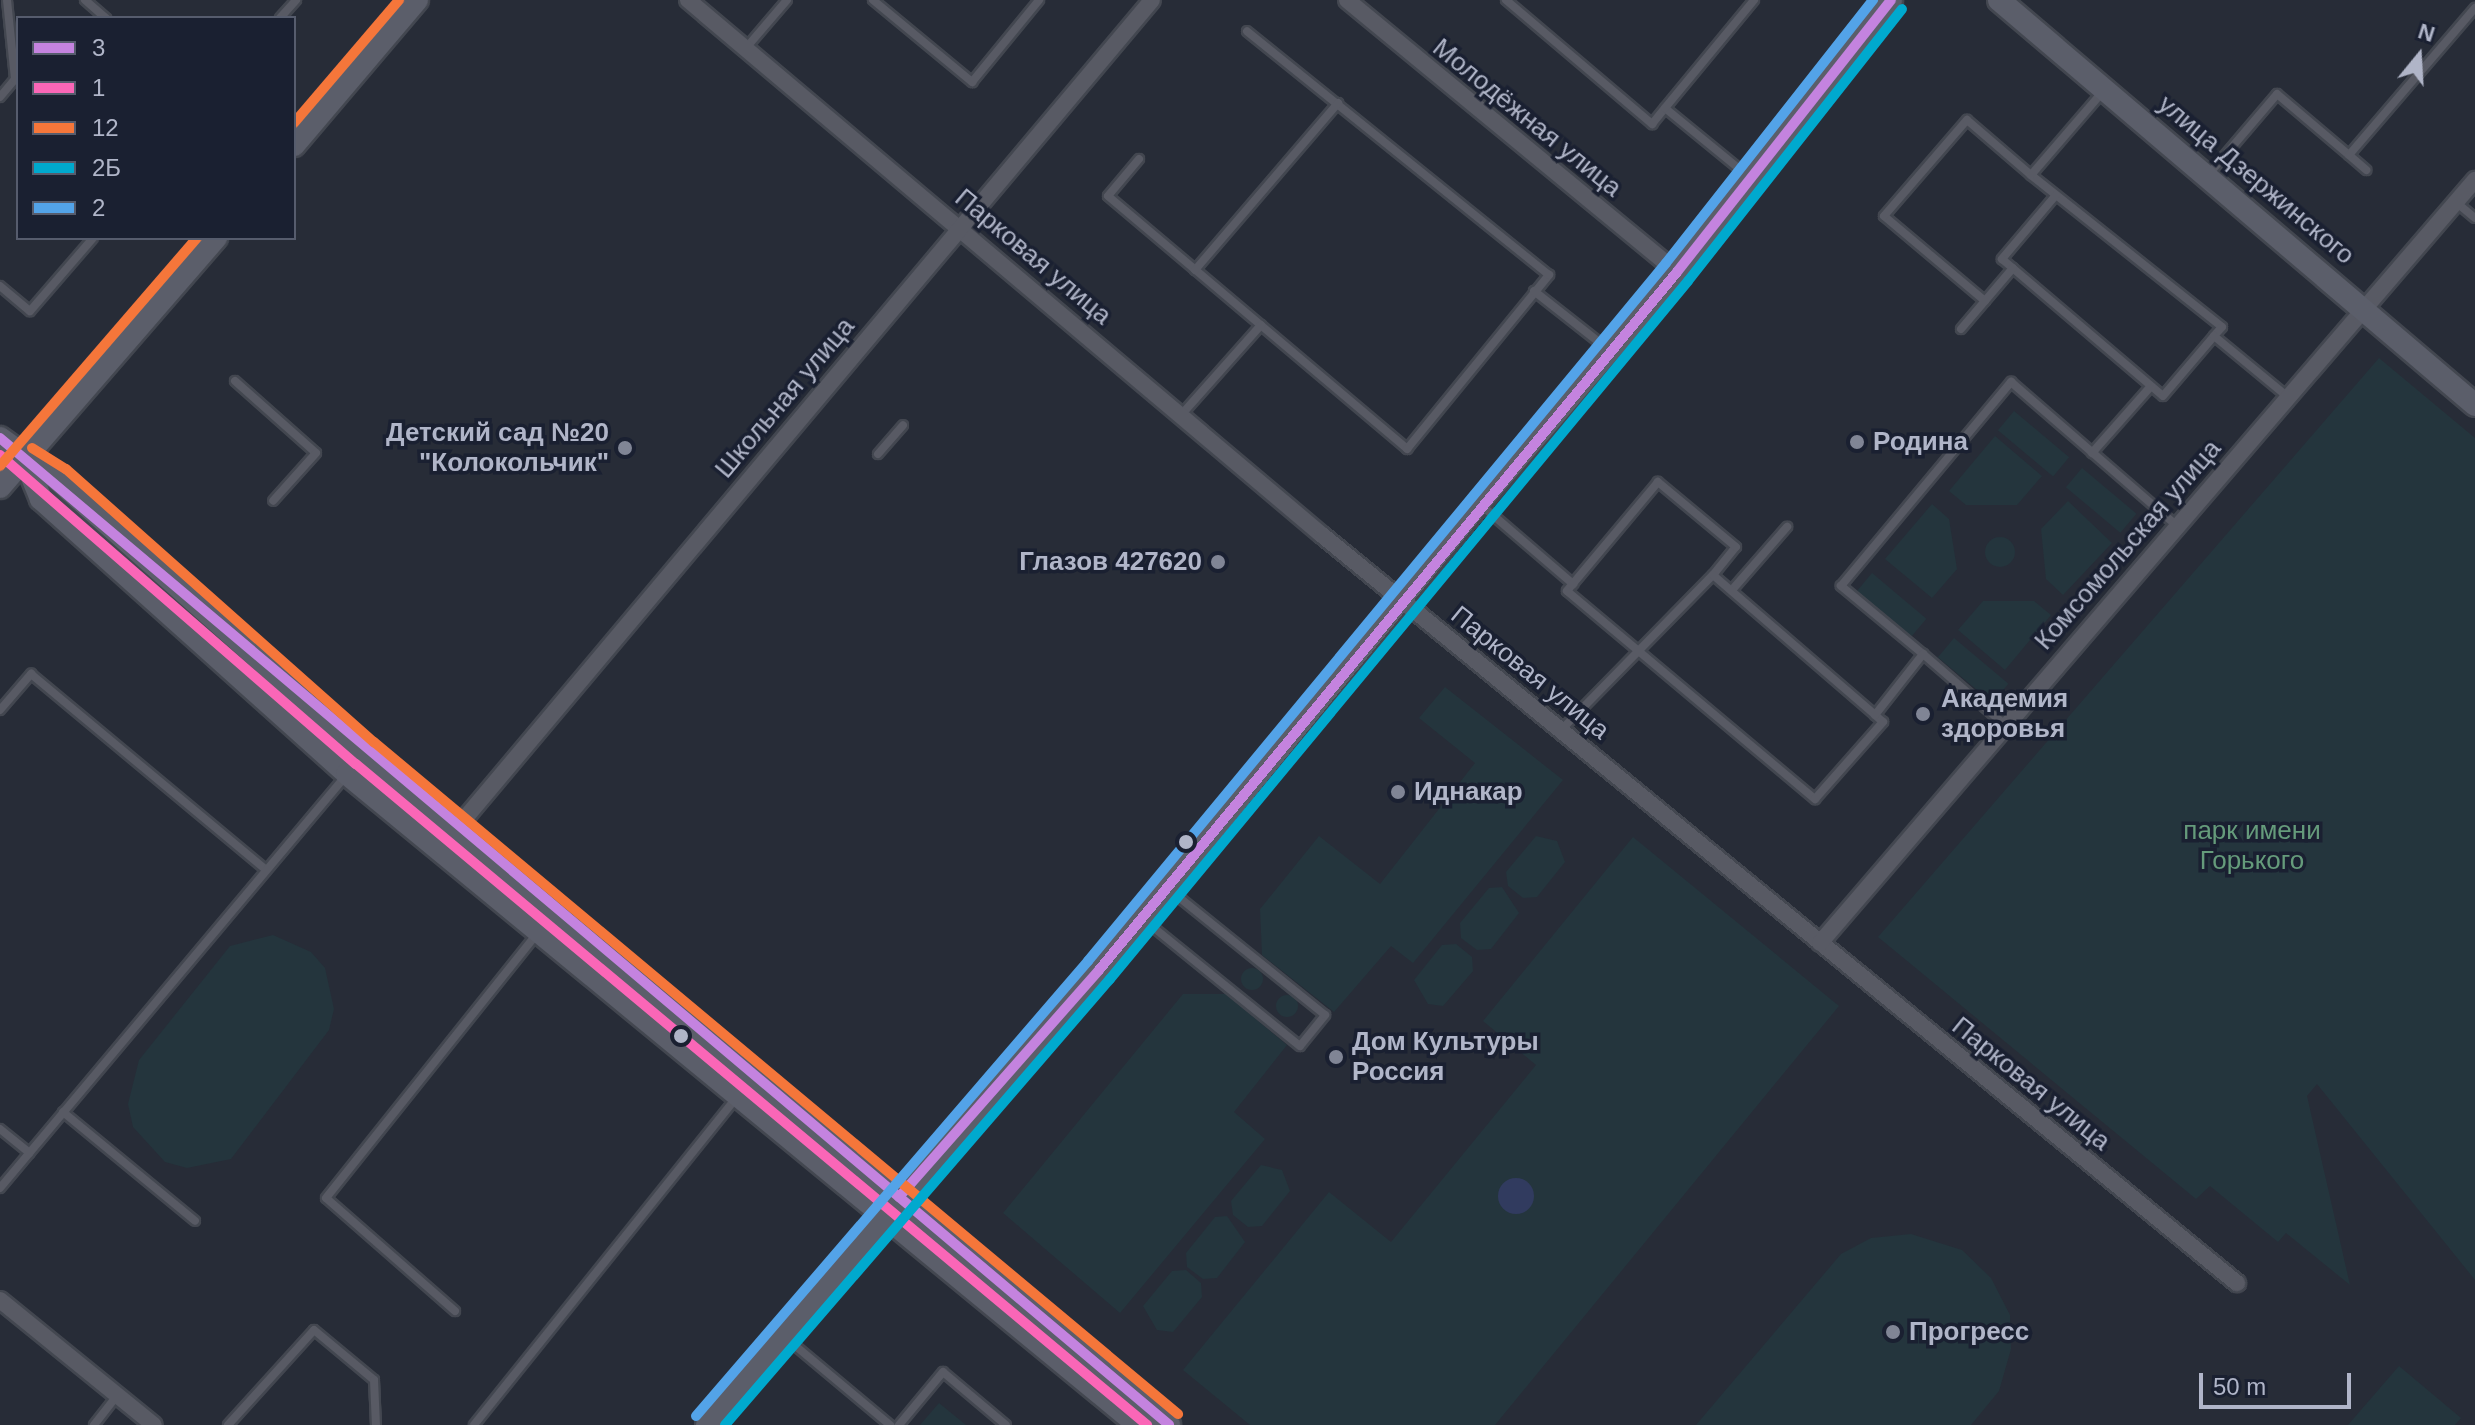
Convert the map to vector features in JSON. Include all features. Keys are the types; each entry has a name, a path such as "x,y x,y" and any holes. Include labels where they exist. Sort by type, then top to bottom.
{"street":[{"path":"296,143 417,0"},
{"name":"Парковая улица","path":"688,0 1400,599 1563,728 1820,943 2237,1283"},
{"name":"Школьная улица","path":"456,829 959,226 1152,0"},
{"name":"Молодёжная улица","path":"1347,0 1677,272"},
{"path":"707,1425 883,1215 1167,888 1479,503 1677,272 1891,0"},
{"name":"улица Дзержинского","path":"1999,0 2209,175 2475,405"},
{"name":"Комсомольская улица","path":"1820,943 2004,724 2475,180"},
{"path":"0,487 214,240"},
{"path":"0,438 25,460 57,479 365,753 556,909 1169,1425"},
{"path":"25,460 41,499 347,774 1138,1425"},
{"path":"0,1300 154,1425"}],"lane":[{"path":"0,97 15,79 7,0"},
{"path":"85,0 104,16"},
{"path":"282,16 296,0"},
{"path":"746,48 787,0"},
{"path":"873,0 972,82 1039,0"},
{"path":"1506,0 1652,124 1754,0"},
{"path":"2349,155 2475,8"},
{"path":"1139,159 1108,196 1407,449 1549,275 1247,31"},
{"path":"2031,175 2105,88"},
{"path":"2209,175 2277,94 2366,170"},
{"path":"1195,270 1338,103"},
{"path":"1665,108 1750,178"},
{"path":"1985,301 1884,216 1967,120 2222,327 2163,396 2002,259 2056,195"},
{"path":"2457,203 2475,218"},
{"path":"0,286 30,311 91,240"},
{"path":"1961,329 2013,268"},
{"path":"1534,291 1609,350"},
{"path":"1182,414 1261,325"},
{"path":"2214,336 2289,398"},
{"path":"235,381 316,453 273,501"},
{"path":"2004,724 1841,586 2011,382 2177,526"},
{"path":"2092,453 2151,386"},
{"path":"878,454 903,425"},
{"path":"1563,728 1636,648 1713,575 1736,547 1658,482 1567,591 1636,648 1815,799 1883,722 1713,575"},
{"path":"1479,503 1573,584"},
{"path":"1732,590 1787,527"},
{"path":"1875,715 1923,654"},
{"path":"0,710 31,674 265,869"},
{"path":"0,1188 365,753"},
{"path":"1142,918 1300,1046 1325,1015 1167,888"},
{"path":"455,1311 326,1198 556,909"},
{"path":"474,1425 754,1075"},
{"path":"63,1112 195,1221"},
{"path":"0,1129 30,1153"},
{"path":"228,1425 314,1330 374,1380 376,1425"},
{"path":"782,1335 890,1425"},
{"path":"899,1425 943,1372 1006,1425"},
{"path":"94,1425 117,1396"}],"green space":[{"name":"парк имени Горького","path":"2379,358 2475,438 2475,1280 2317,1084 2307,1096 2350,1285 2286,1233 2278,1242 2210,1186 2196,1199 1878,937"},
{"path":"2014,411 2069,457 2053,476 1998,430"},
{"path":"1995,436 2042,476 2017,505 1966,505 1949,491"},
{"path":"2082,468 2136,514 2120,533 2066,487"},
{"path":"2068,501 2112,543 2063,595 2046,579 2041,529"},
{"path":"1932,504 1949,519 1957,569 1932,598 1885,559"},
{"path":"2000,537 2011,541 2015,552 2011,563 2000,567 1989,563 1985,552 1989,541"},
{"path":"1872,573 1926,619 1911,637 1857,591"},
{"path":"1983,601 2034,601 2051,615 2005,670 1958,630"},
{"path":"1954,638 2008,684 1992,703 1938,657"},
{"path":"1445,687 1563,780 1413,963 1391,946 1334,1012 1262,955 1260,909 1319,836 1380,884 1475,763 1419,718"},
{"path":"1536,836 1557,841 1565,862 1537,897 1523,898 1508,886 1506,872"},
{"path":"1633,837 1839,1006 1495,1425 1250,1425 1183,1370 1329,1192 1391,1242 1536,1065 1483,1021"},
{"path":"1502,887 1519,913 1491,949 1477,950 1461,938 1460,923 1489,888"},
{"path":"273,935 311,952 325,968 334,1009 329,1030 231,1159 187,1168 165,1162 133,1127 128,1104 139,1060 230,946"},
{"path":"1456,944 1472,957 1473,971 1443,1006 1428,1004 1414,980 1442,945"},
{"path":"1248,968 1256,968 1263,979 1256,990 1248,990 1241,983 1241,975"},
{"path":"1183,994 1226,994 1287,1045 1234,1112 1265,1139 1120,1313 1003,1213"},
{"path":"1287,995 1295,998 1298,1006 1295,1014 1287,1017 1279,1014 1276,1006 1279,998"},
{"path":"1261,1165 1282,1170 1290,1191 1262,1226 1248,1227 1233,1215 1231,1201"},
{"path":"1227,1216 1245,1242 1217,1278 1203,1279 1187,1267 1186,1253 1215,1217"},
{"name":"Прогресс","path":"1911,1234 1962,1250 1991,1278 2010,1315 2011,1349 1999,1391 1971,1425 1696,1425 1841,1254 1871,1238"},
{"path":"1186,1270 1201,1283 1202,1297 1173,1332 1157,1330 1143,1306 1172,1271"},
{"path":"2399,1366 2461,1418 2455,1425 2348,1425"},
{"path":"939,1403 966,1425 920,1425"}],"water":[{"path":"1516,1178 1529,1183 1534,1196 1529,1209 1516,1214 1503,1209 1498,1196 1503,1183"}],"transit line":[{"name":"12","path":"296,121 399,0"},
{"name":"2","path":"696,1416 1088,961 1666,263 1873,0"},
{"name":"3","path":"899,1197 1099,970 1677,272 1891,0"},
{"name":"2Б","path":"725,1425 1110,979 1688,281 1902,9"},
{"name":"12","path":"0,466 195,240"},
{"name":"3","path":"0,438 1169,1425"},
{"name":"12","path":"32,448 66,469 374,742 1178,1414"},
{"name":"1","path":"0,455 356,764 1147,1425"}],"place":[{"name":"Родина","path":"1857,442"},
{"name":"Детский сад №20 \"Колокольчик\"","path":"625,448"},
{"name":"Глазов 427620","path":"1218,562"},
{"name":"Академия здоровья","path":"1923,714"},
{"name":"Иднакар","path":"1398,792"},
{"name":"Дом Культуры Россия","path":"1336,1057"},
{"name":"Прогресс","path":"1893,1332"}]}
